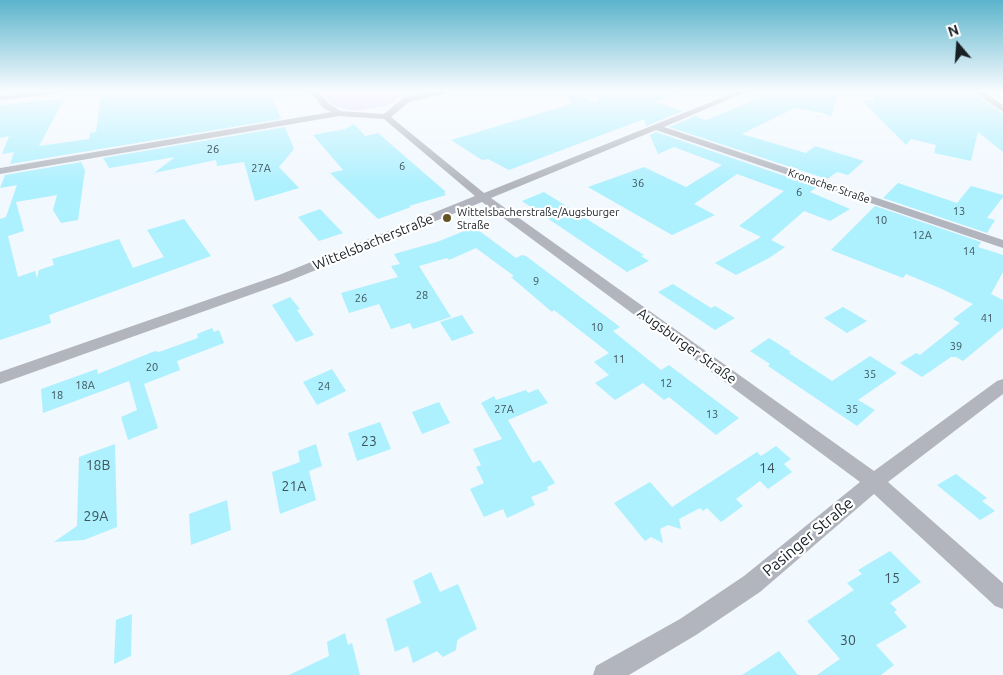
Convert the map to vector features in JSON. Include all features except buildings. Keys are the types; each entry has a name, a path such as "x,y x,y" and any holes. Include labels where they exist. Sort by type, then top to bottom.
{"street":[{"path":"0,172 279,124"},
{"name":"Augsburger Straße","path":"394,124 484,198 874,482 1003,598"},
{"name":"Wittelsbacherstraße","path":"0,378 239,294 484,198 664,124"},
{"name":"Kronacher Straße","path":"655,127 1003,244"},
{"name":"Pasinger Straße","path":"605,675 688,627 752,584 874,482 1003,385"}],"place":[{"name":"Wittelsbacherstraße/Augsburger Straße","path":"447,218"}]}
